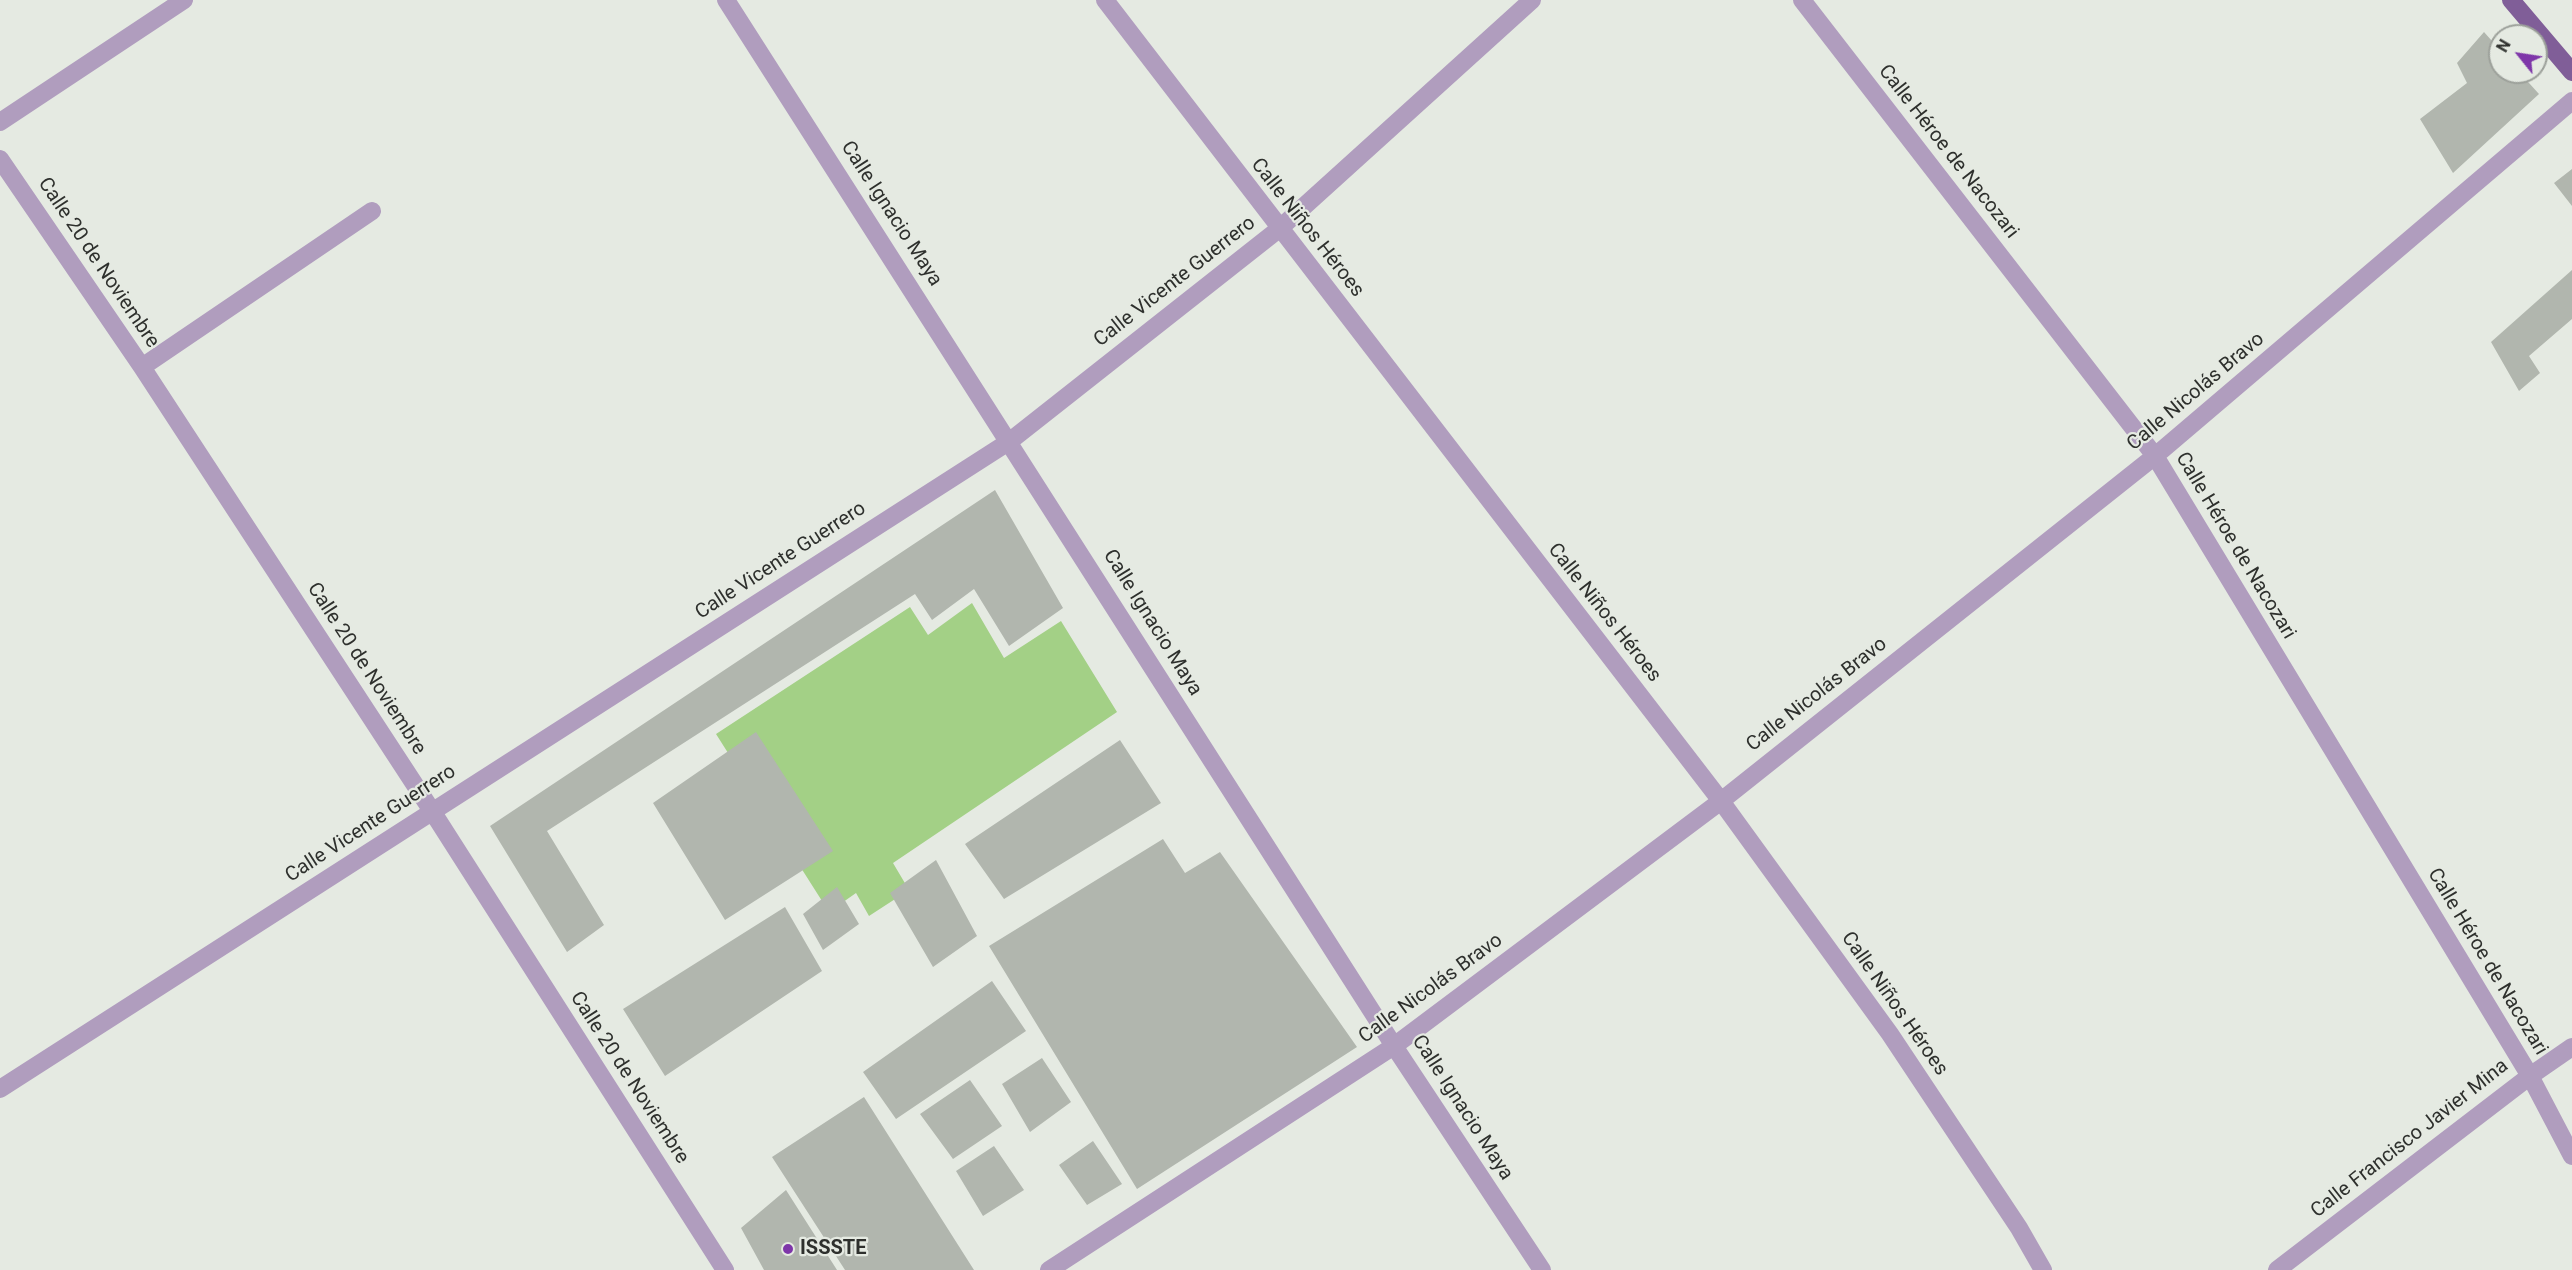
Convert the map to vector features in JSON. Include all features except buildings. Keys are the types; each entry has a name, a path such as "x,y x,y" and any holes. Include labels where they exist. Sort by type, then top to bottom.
{"main road":[{"path":"2511,0 2572,72"}],"street":[{"path":"0,122 184,0"},
{"name":"Calle Ignacio Maya","path":"726,0 1010,441 1394,1046 1542,1270"},
{"name":"Calle Niños Héroes","path":"1105,0 1721,801 1890,1034 2019,1228 2043,1270"},
{"name":"Calle Vicente Guerrero","path":"0,1089 1010,441 1279,229 1532,0"},
{"name":"Calle Héroe de Nacozari","path":"1802,0 2155,456 2530,1076 2572,1156"},
{"name":"Calle Nicolás Bravo","path":"1049,1270 1394,1046 1721,801 2155,456 2572,101"},
{"name":"Calle 20 de Noviembre","path":"0,159 142,367 432,812 725,1270"},
{"path":"142,367 372,212"},
{"name":"Calle Francisco Javier Mina","path":"2277,1270 2530,1076 2572,1047"}],"green space":[{"path":"972,603 1004,658 1061,621 1117,712 893,863 909,890 869,916 856,893 829,912 716,734 910,607 928,635"}],"place":[{"name":"ISSSTE","path":"788,1249"}]}
